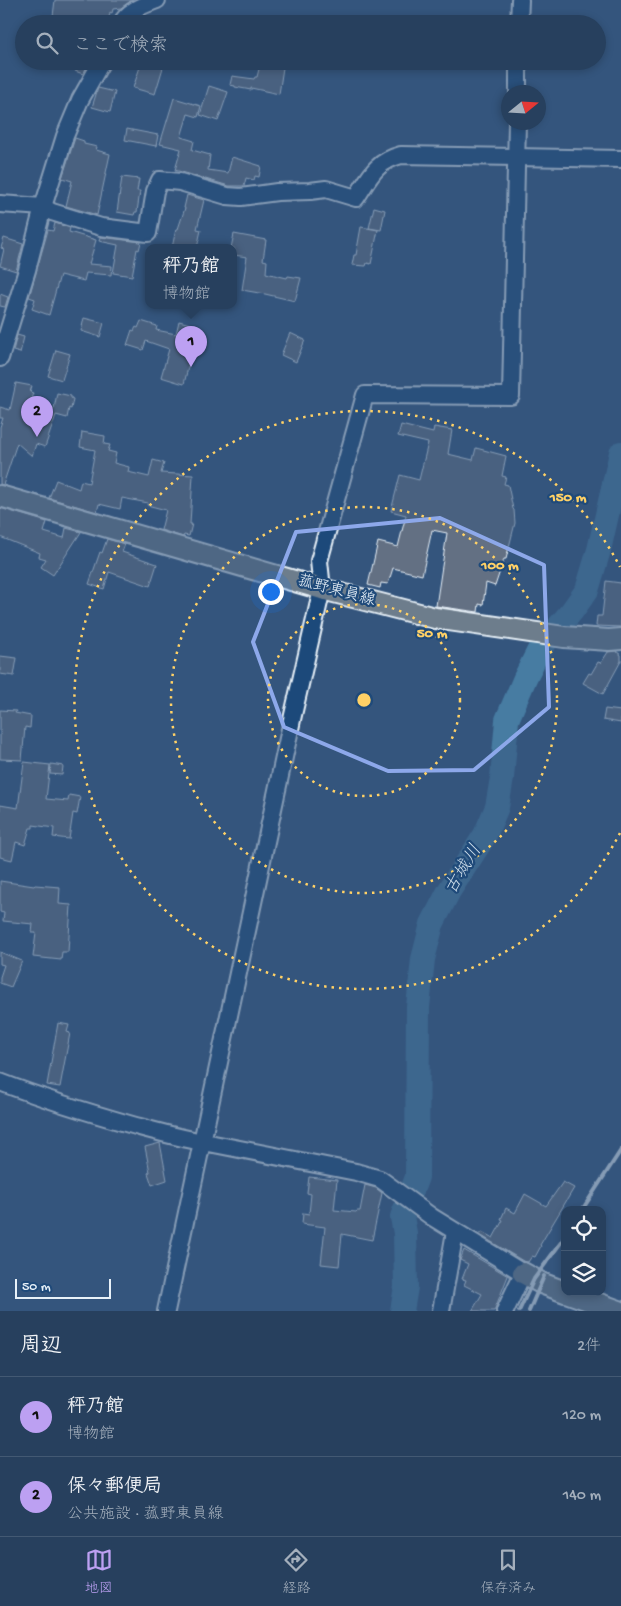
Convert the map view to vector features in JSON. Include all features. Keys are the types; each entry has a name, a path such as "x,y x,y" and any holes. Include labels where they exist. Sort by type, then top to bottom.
{"main road":[{"name":"菰野東員線","path":"0,496 322,589 434,618 564,637 621,639"},
{"path":"523,1273 541,1283 561,1290"},
{"path":"576,1296 619,1311"}],"street":[{"path":"129,15 138,7 158,0"},
{"path":"519,15 520,0"},
{"path":"0,358 65,136 80,100 97,70"},
{"path":"518,70 518,85"},
{"path":"166,1311 322,589 319,561 365,395 511,396 517,130"},
{"path":"0,204 43,207 52,212 101,227 148,233 160,180 180,182 227,196 241,197 277,192 326,189 356,198 373,171 387,159 401,155 621,159"},
{"path":"0,1082 110,1119 193,1141 356,1172 380,1179 455,1232 523,1273 505,1311"},
{"path":"441,1311 455,1232"}],"highlighted area":[{"path":"440,518 544,565 549,707 474,770 388,771 284,727 253,642 296,532"}],"building":[{"path":"55,0 132,0 121,8 113,9 110,15 53,15"},
{"path":"76,70 85,70 83,74"},
{"path":"139,70 162,70 155,94 133,88"},
{"path":"259,70 283,70 279,94 230,85 232,76 254,79 257,77"},
{"path":"209,86 228,92 218,121 200,115"},
{"path":"98,88 115,92 110,112 92,107"},
{"path":"174,98 201,106 198,117 188,114 181,137 194,141 192,150 210,155 208,170 228,173 232,157 261,166 259,177 255,176 254,180 246,178 244,186 229,186 175,170 181,149 160,144"},
{"path":"127,129 158,135 156,146 125,140"},
{"path":"75,138 84,141 84,144 97,147 96,150 110,154 97,215 66,206 72,181 62,178"},
{"path":"122,177 139,179 137,191 140,191 137,212 134,215 117,212"},
{"path":"187,195 204,200 197,229 201,230 198,244 173,244"},
{"path":"374,207 385,210 381,230 369,228"},
{"path":"55,223 70,228 69,232 96,240 89,264 112,266 111,275 86,273 84,281 60,275 49,315 32,309 35,299 29,297 48,230 53,231"},
{"path":"361,227 378,230 371,264 367,263 366,266 352,265 354,255 356,255"},
{"path":"234,234 266,240 263,260 267,261 266,273 287,278 288,276 301,278 295,301 242,290 247,257 237,255 237,244 232,244"},
{"path":"100,237 141,242 139,250 137,249 132,276 113,273 118,245 99,241"},
{"path":"4,238 23,244 16,271 0,266 4,249 1,248"},
{"path":"0,294 8,297 5,307 0,306"},
{"path":"84,318 104,323 100,337 81,331"},
{"path":"141,321 157,326 156,330 176,334 179,321 198,326 184,384 161,377 169,349 146,341 143,350 127,345 132,330 134,331 136,327 138,328"},
{"path":"290,333 305,340 296,362 281,355"},
{"path":"17,335 24,337 20,353 13,351"},
{"path":"56,350 70,354 62,380 48,376"},
{"path":"16,383 32,386 30,392 33,393 30,402 54,409 57,393 71,396 73,399 67,418 56,415 45,447 36,444 32,456 17,443 3,485 0,484 0,427 3,418 0,418 0,407 10,410"},
{"path":"401,425 433,433 434,427 452,430 448,454 473,460 476,448 506,456 502,476 506,477 504,484 508,485 515,523 506,559 504,559 495,586 486,583 483,605 479,604 478,612 436,606 447,533 432,530 422,575 393,568 388,584 381,583 380,588 368,585 378,542 398,547 406,515 391,511 400,475 419,480 428,443 398,436"},
{"path":"82,432 105,436 104,444 110,445 108,451 116,453 114,463 129,467 128,472 149,477 153,460 164,463 161,473 193,475 190,524 192,524 189,536 184,535 183,537 161,530 166,510 147,505 148,503 122,498 120,509 99,504 97,512 49,498 56,480 79,489 81,481 89,483 95,450 80,447"},
{"path":"0,508 47,522 44,532 64,538 66,528 81,532 53,575 41,567 46,559 39,557 40,553 0,537"},
{"path":"107,539 125,544 122,552 157,564 150,586 109,572 104,589 89,584 100,552 102,553"},
{"path":"606,581 621,583 621,627 596,626 597,616 602,616"},
{"path":"616,651 621,655 621,661 603,694 583,683 589,673 591,674 598,662 601,663 608,652"},
{"path":"0,656 17,658 14,676 0,674"},
{"path":"605,709 621,711 621,723 603,720"},
{"path":"0,710 16,711 15,713 31,716 30,728 25,727 22,760 0,759"},
{"path":"24,762 50,765 46,799 68,801 69,795 80,797 77,814 73,813 69,839 53,837 54,828 33,825 33,828 30,828 25,845 16,842 12,860 0,857 0,805 18,808"},
{"path":"51,764 63,766 62,775 50,774"},
{"path":"0,881 34,886 60,887 59,904 71,905 68,952 62,952 61,960 33,957 36,933 32,933 33,924 3,921 4,913 0,912"},
{"path":"0,952 22,961 11,987 0,983 4,965 0,964"},
{"path":"58,1023 69,1025 67,1032 70,1033 60,1087 47,1085"},
{"path":"160,1143 167,1180 152,1185 148,1173 150,1172 145,1147"},
{"path":"309,1177 337,1180 334,1210 360,1211 365,1185 376,1188 382,1193 372,1240 342,1234 339,1266 321,1264 325,1227 302,1224 303,1213 309,1214 311,1194 307,1193"},
{"path":"563,1182 574,1188 563,1206 561,1206 561,1210 535,1257 532,1256 528,1262 523,1261 480,1235 482,1232 493,1238 503,1220 501,1219 506,1208 515,1213 525,1194 546,1206"},
{"path":"464,1250 508,1276 494,1311 472,1311 482,1294 464,1285 466,1280 462,1279 468,1264 460,1260"}],"waterway":[{"name":"古城川","path":"402,1311 406,1287 405,1233 402,1217 417,1177 418,1007 423,959 432,924 449,891 485,835 497,807 502,778 507,720 525,678 540,648 572,611 587,590 599,550 621,453"}],"railway":[{"path":"585,1206 621,1150"},
{"path":"519,1311 534,1279 561,1242"},
{"path":"529,1311 544,1276"}],"place":[{"name":"秤乃館","path":"191,367"},
{"name":"保々郵便局","path":"37,437"}]}
